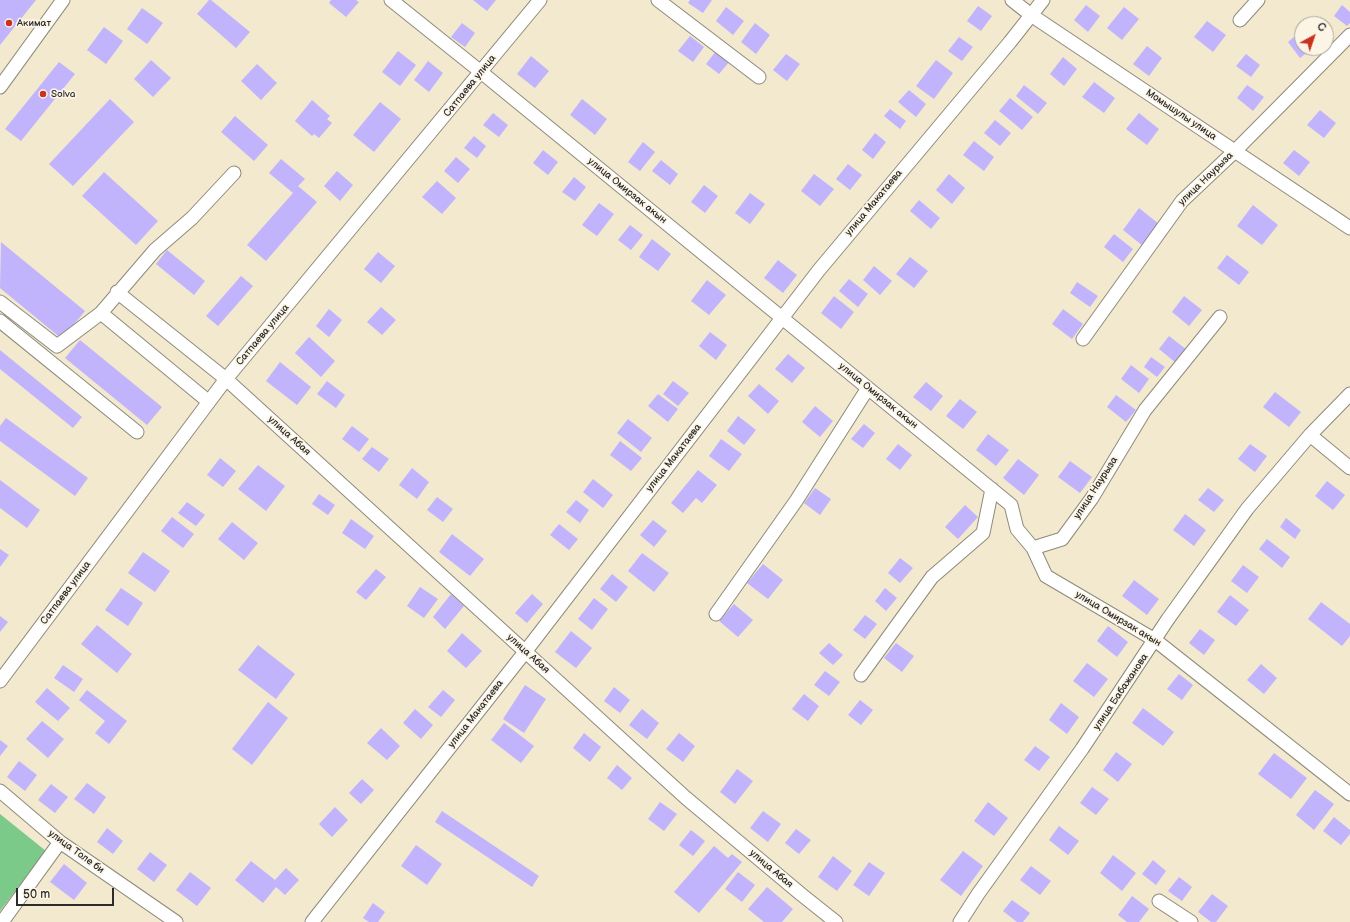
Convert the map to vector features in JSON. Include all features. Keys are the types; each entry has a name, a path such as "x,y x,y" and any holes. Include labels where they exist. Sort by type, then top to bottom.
{"street":[{"path":"0,87 63,0"},
{"name":"улица Омирзак акын","path":"391,0 1011,505 1017,530 1033,548 1046,576 1155,640 1350,794"},
{"name":"Сатпаева улица","path":"0,681 226,379 540,0"},
{"path":"658,0 758,77"},
{"name":"Момышулы улица","path":"1012,0 1031,15 1350,228"},
{"name":"улица Макатаева","path":"312,922 526,652 819,270 1043,0"},
{"path":"1240,20 1258,0"},
{"name":"улица Наурыза","path":"1083,339 1182,200 1235,151 1350,35"},
{"path":"0,302 57,346 101,313 117,292 155,250 192,218 234,173"},
{"name":"улица Абая","path":"117,292 226,379 686,798 836,922"},
{"path":"101,313 209,402"},
{"name":"улица Наурыза","path":"1033,548 1062,539 1092,498 1146,410 1220,317"},
{"path":"0,321 136,432"},
{"path":"716,614 796,501 868,388"},
{"name":"улица Бабажанова","path":"960,922 978,894 1082,749 1168,619 1247,509 1310,434 1350,394"},
{"path":"1310,434 1350,468"},
{"path":"861,675 932,578 982,533 992,489"},
{"name":"улица Толе би","path":"0,791 60,842 176,922"},
{"path":"2,922 60,842"},
{"path":"1159,901 1191,922"}],"green space":[{"path":"0,814 46,851 0,911"}],"building":[{"name":"Акимат","path":"0,0 36,0 0,45"},
{"path":"209,0 211,0 250,32 236,48 197,14"},
{"path":"331,0 356,0 359,2 346,17 329,3"},
{"path":"473,0 496,0 487,11"},
{"path":"690,0 712,0 703,13 688,3"},
{"path":"1086,5 1100,16 1088,32 1074,20"},
{"path":"1342,5 1350,12 1350,23 1347,26 1334,16"},
{"path":"978,6 992,16 981,31 967,21"},
{"path":"726,7 744,21 733,35 716,21"},
{"path":"1124,7 1139,19 1122,40 1107,28"},
{"path":"142,8 163,23 147,44 127,29"},
{"path":"1207,21 1226,35 1213,52 1194,37"},
{"path":"462,23 475,33 465,47 451,37"},
{"path":"755,23 770,35 756,54 741,42"},
{"path":"104,27 123,41 106,64 87,50"},
{"path":"690,36 704,47 693,62 678,51"},
{"path":"959,37 973,47 962,61 948,51"},
{"path":"1294,37 1294,50 1288,42"},
{"path":"1147,46 1162,58 1149,76 1133,64"},
{"path":"398,51 416,65 400,86 382,72"},
{"path":"716,51 730,61 719,74 706,64"},
{"path":"786,54 800,64 787,81 773,70"},
{"path":"1246,54 1260,65 1251,77 1236,66"},
{"path":"531,56 549,71 535,88 517,74"},
{"path":"1063,57 1077,69 1064,86 1050,74"},
{"path":"151,60 171,78 153,97 134,79"},
{"path":"936,60 953,73 934,99 916,86"},
{"path":"428,61 443,73 429,92 414,80"},
{"path":"59,62 75,74 21,141 5,129"},
{"path":"257,64 277,83 261,100 241,81"},
{"path":"1094,82 1115,98 1104,113 1082,97"},
{"path":"1024,85 1047,103 1038,114 1016,96"},
{"path":"1247,85 1264,97 1253,111 1237,98"},
{"path":"909,90 926,104 916,117 898,102"},
{"path":"1010,98 1033,117 1022,130 999,111"},
{"path":"110,99 134,122 73,186 49,164"},
{"path":"582,99 607,119 595,135 570,115"},
{"path":"312,100 330,116 327,119 332,123 319,138 314,134 312,136 295,121"},
{"path":"380,102 401,119 374,152 353,135"},
{"path":"890,109 906,121 900,129 884,116"},
{"path":"1320,110 1336,123 1324,138 1307,125"},
{"path":"493,113 508,125 499,137 483,125"},
{"path":"1139,113 1159,129 1147,145 1126,129"},
{"path":"235,116 268,145 254,161 221,132"},
{"path":"995,120 1011,133 1000,146 984,133"},
{"path":"875,133 886,142 873,159 862,150"},
{"path":"474,136 486,146 477,158 464,148"},
{"path":"974,141 994,157 984,171 963,155"},
{"path":"643,142 655,152 640,171 628,162"},
{"path":"543,150 558,162 548,175 533,163"},
{"path":"1294,150 1310,162 1299,176 1283,163"},
{"path":"456,157 470,169 458,183 444,171"},
{"path":"281,159 305,179 298,186 317,202 266,261 247,245 293,193 269,173"},
{"path":"661,160 678,174 670,185 652,171"},
{"path":"848,164 862,175 850,190 836,179"},
{"path":"337,171 353,185 340,201 324,186"},
{"path":"104,172 158,221 136,245 82,196"},
{"path":"814,174 834,189 820,206 801,191"},
{"path":"949,174 965,188 952,204 936,190"},
{"path":"574,177 586,187 575,201 562,192"},
{"path":"437,181 456,198 442,214 422,197"},
{"path":"704,185 718,196 705,213 691,202"},
{"path":"750,193 765,204 750,224 735,213"},
{"path":"919,200 940,218 931,229 910,211"},
{"path":"599,203 614,214 597,236 582,225"},
{"path":"1253,205 1278,225 1262,245 1237,226"},
{"path":"1139,208 1159,224 1143,246 1123,230"},
{"path":"630,225 643,235 631,250 618,240"},
{"path":"1114,234 1133,249 1123,262 1104,247"},
{"path":"652,239 671,254 658,271 639,257"},
{"path":"1,242 85,311 62,339 0,288"},
{"path":"167,250 205,281 194,295 156,264"},
{"path":"378,252 395,266 381,283 364,269"},
{"path":"1227,255 1249,272 1239,285 1217,268"},
{"path":"910,257 928,271 914,288 896,274"},
{"path":"778,260 797,275 783,293 764,278"},
{"path":"874,266 892,281 880,295 863,280"},
{"path":"241,276 253,286 218,326 206,316"},
{"path":"849,279 868,294 858,307 839,291"},
{"path":"707,280 726,295 709,315 691,301"},
{"path":"1077,282 1098,296 1090,307 1070,293"},
{"path":"834,296 854,312 841,329 821,313"},
{"path":"1184,296 1202,310 1189,326 1172,312"},
{"path":"381,307 396,320 382,335 367,322"},
{"path":"329,309 342,320 329,337 316,326"},
{"path":"1063,309 1083,324 1072,339 1052,324"},
{"path":"710,332 727,345 716,360 699,346"},
{"path":"1169,336 1187,350 1176,363 1159,349"},
{"path":"309,337 335,361 321,377 295,353"},
{"path":"80,340 162,407 147,425 65,358"},
{"path":"0,350 82,417 73,428 0,369"},
{"path":"788,354 805,368 792,383 775,369"},
{"path":"1151,357 1165,367 1157,377 1144,367"},
{"path":"280,362 311,387 297,405 266,381"},
{"path":"1131,365 1149,379 1139,393 1121,379"},
{"path":"327,381 345,395 336,408 317,394"},
{"path":"673,381 689,393 678,406 663,394"},
{"path":"926,382 943,396 931,411 913,397"},
{"path":"759,384 779,401 768,414 748,396"},
{"path":"1275,392 1301,412 1289,427 1263,407"},
{"path":"658,394 678,409 668,422 648,406"},
{"path":"1116,395 1136,410 1126,422 1107,407"},
{"path":"960,399 977,412 963,429 946,416"},
{"path":"815,406 833,421 820,437 802,422"},
{"path":"738,416 756,430 744,445 727,431"},
{"path":"6,418 88,478 75,496 0,441 0,426"},
{"path":"628,419 652,438 641,452 617,433"},
{"path":"864,424 875,433 863,448 851,439"},
{"path":"352,426 369,439 359,452 342,439"},
{"path":"988,434 1009,450 996,466 976,450"},
{"path":"721,439 742,454 729,471 709,456"},
{"path":"620,441 642,458 631,471 610,455"},
{"path":"898,444 912,455 900,470 886,459"},
{"path":"1250,444 1267,456 1255,472 1238,459"},
{"path":"372,447 389,459 379,472 362,459"},
{"path":"220,458 236,471 223,487 207,475"},
{"path":"1018,459 1039,475 1024,495 1003,478"},
{"path":"1070,461 1092,477 1080,493 1058,477"},
{"path":"258,465 285,486 266,511 238,489"},
{"path":"412,468 429,482 417,499 399,485"},
{"path":"698,470 717,485 702,503 696,498 683,513 671,503"},
{"path":"593,479 613,495 603,508 583,492"},
{"path":"0,480 40,510 27,528 0,508"},
{"path":"1327,481 1345,495 1333,510 1315,496"},
{"path":"815,488 831,499 820,515 804,503"},
{"path":"1208,488 1224,500 1214,512 1198,500"},
{"path":"319,494 335,505 328,515 312,504"},
{"path":"437,497 453,509 443,522 427,510"},
{"path":"576,500 589,510 580,523 566,512"},
{"path":"187,502 205,515 196,526 178,513"},
{"path":"965,505 978,517 958,539 945,527"},
{"path":"1185,514 1206,530 1194,546 1173,530"},
{"path":"172,517 194,534 183,548 161,531"},
{"path":"1286,518 1301,530 1295,539 1280,527"},
{"path":"351,519 374,536 365,549 342,533"},
{"path":"653,520 667,531 654,547 640,535"},
{"path":"232,522 258,543 244,560 218,539"},
{"path":"559,524 578,539 569,550 550,535"},
{"path":"452,534 484,559 470,576 439,552"},
{"path":"1267,539 1290,557 1282,568 1259,549"},
{"path":"0,549 9,555 0,567"},
{"path":"143,552 170,571 155,592 128,573"},
{"path":"642,553 669,573 654,592 628,571"},
{"path":"900,558 913,568 900,583 888,573"},
{"path":"763,564 783,580 768,599 747,583"},
{"path":"1243,565 1259,577 1247,593 1231,581"},
{"path":"376,569 386,577 366,600 356,592"},
{"path":"612,574 628,587 616,602 600,589"},
{"path":"1134,580 1159,599 1147,615 1122,596"},
{"path":"420,587 438,599 424,618 407,606"},
{"path":"121,588 143,603 128,626 105,610"},
{"path":"885,588 897,598 886,611 875,601"},
{"path":"451,594 464,606 445,629 433,617"},
{"path":"532,594 543,604 527,623 515,613"},
{"path":"1230,595 1249,610 1236,626 1217,612"},
{"path":"594,598 608,609 592,630 578,619"},
{"path":"1321,602 1350,624 1350,636 1342,646 1308,619"},
{"path":"734,604 753,620 738,637 719,621"},
{"path":"865,615 877,624 865,639 853,630"},
{"path":"0,616 8,622 0,632"},
{"path":"97,625 132,654 117,673 81,644"},
{"path":"1108,626 1128,642 1117,657 1097,641"},
{"path":"1200,629 1215,640 1204,655 1189,643"},
{"path":"571,631 592,648 576,668 555,652"},
{"path":"462,633 482,651 466,668 447,651"},
{"path":"829,643 843,655 833,665 819,653"},
{"path":"896,643 914,656 902,672 884,658"},
{"path":"258,645 295,674 276,699 238,670"},
{"path":"1087,663 1108,679 1094,697 1073,681"},
{"path":"1261,664 1277,678 1264,694 1247,680"},
{"path":"63,665 83,679 74,692 54,678"},
{"path":"825,671 840,682 829,696 814,685"},
{"path":"1179,674 1193,685 1182,700 1167,689"},
{"path":"525,685 546,699 524,733 503,719"},
{"path":"614,687 630,700 620,713 604,701"},
{"path":"47,688 70,708 58,721 35,702"},
{"path":"87,690 127,721 109,744 95,733 105,721 79,700"},
{"path":"443,690 455,700 441,717 428,707"},
{"path":"804,694 819,706 808,721 792,709"},
{"path":"860,700 873,710 861,725 848,715"},
{"path":"268,702 288,718 252,765 232,749"},
{"path":"1061,703 1079,717 1067,734 1049,720"},
{"path":"1143,708 1174,732 1163,746 1132,723"},
{"path":"415,709 433,725 421,739 403,723"},
{"path":"642,709 659,723 647,739 629,725"},
{"path":"42,721 64,739 48,758 26,739"},
{"path":"504,723 534,746 521,763 491,740"},
{"path":"381,728 400,746 387,760 367,743"},
{"path":"584,733 601,747 590,762 573,748"},
{"path":"679,733 695,746 683,762 666,749"},
{"path":"0,740 8,746 0,756"},
{"path":"1035,746 1050,757 1039,771 1024,760"},
{"path":"1116,752 1132,764 1118,782 1103,770"},
{"path":"1274,753 1307,778 1291,799 1258,774"},
{"path":"19,761 37,775 25,791 7,777"},
{"path":"617,765 632,778 622,790 607,778"},
{"path":"737,769 753,781 735,804 720,792"},
{"path":"362,779 374,790 361,804 349,793"},
{"path":"87,783 106,797 94,814 74,799"},
{"path":"51,784 68,797 55,813 38,800"},
{"path":"1092,787 1109,799 1096,815 1080,803"},
{"path":"1315,790 1334,804 1314,830 1296,815"},
{"path":"660,802 677,814 664,831 648,819"},
{"path":"988,802 1008,818 994,836 974,821"},
{"path":"335,807 348,820 332,837 319,824"},
{"path":"442,811 539,876 532,887 435,822"},
{"path":"763,811 781,824 768,842 750,828"},
{"path":"1334,817 1350,830 1350,834 1341,845 1323,831"},
{"path":"1059,826 1079,841 1068,855 1049,840"},
{"path":"107,828 123,841 113,854 97,842"},
{"path":"796,829 811,840 799,854 785,843"},
{"path":"691,830 705,841 693,856 679,845"},
{"path":"416,845 442,864 427,885 401,866"},
{"path":"714,846 728,858 732,854 742,862 699,913 674,892"},
{"path":"963,851 983,866 961,896 940,880"},
{"path":"150,852 167,865 154,882 137,869"},
{"path":"1113,855 1136,873 1122,891 1100,873"},
{"path":"833,856 852,871 837,891 818,877"},
{"path":"1153,860 1166,871 1156,885 1142,874"},
{"path":"251,861 275,880 286,868 299,880 285,895 276,887 263,903 235,880"},
{"path":"869,862 885,873 869,896 853,885"},
{"path":"64,864 87,883 74,900 50,882"},
{"path":"1031,866 1051,881 1040,895 1020,880"},
{"path":"190,872 211,888 197,906 176,890"},
{"path":"738,872 755,885 742,902 725,889"},
{"path":"1179,877 1192,887 1182,901 1168,891"},
{"path":"767,887 793,909 782,922 764,922 748,909"},
{"path":"1212,894 1228,906 1216,922 1211,922 1198,912"},
{"path":"1132,896 1149,909 1139,922 1127,922 1118,915"},
{"path":"1012,900 1030,913 1023,922 1017,922 1003,911"},
{"path":"373,903 385,912 378,922 369,922 363,918"}],"place":[{"name":"Акимат","path":"9,23"},
{"name":"Solva","path":"43,94"}]}
